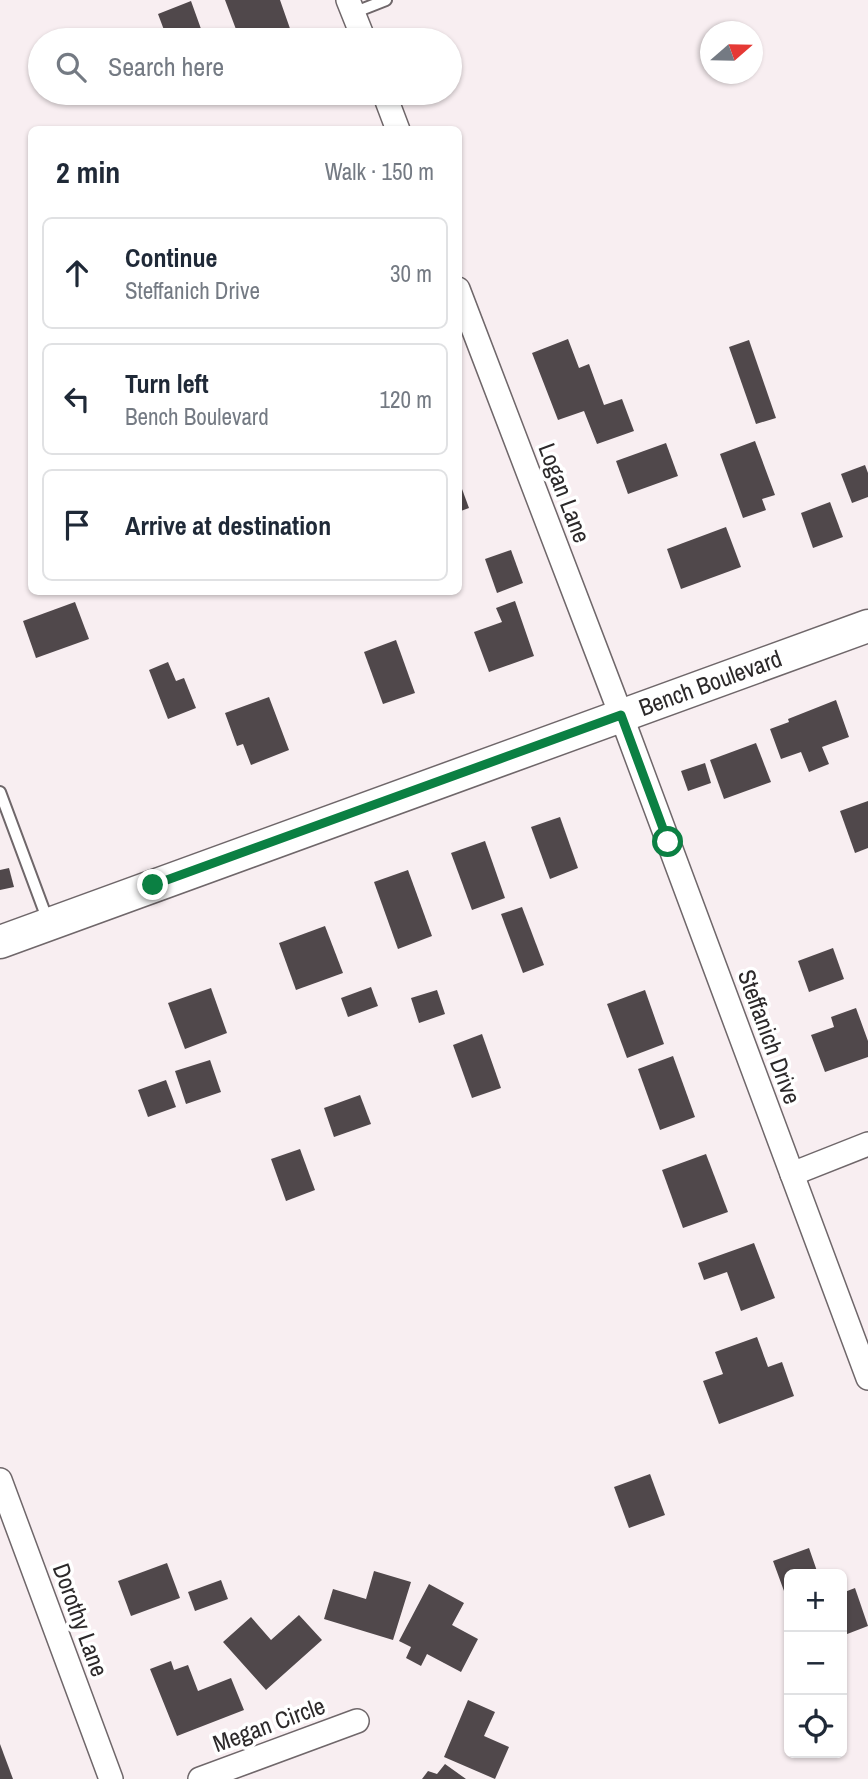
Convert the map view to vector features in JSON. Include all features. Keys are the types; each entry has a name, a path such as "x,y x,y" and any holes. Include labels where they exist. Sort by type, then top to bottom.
{"main road":[{"name":"Bench Boulevard","path":"0,942 868,626"}],"street":[{"path":"351,6 359,28"},
{"path":"389,105 396,126"},
{"name":"Logan Lane","path":"462,299 621,715"},
{"name":"Steffanich Drive","path":"621,715 868,1378"},
{"path":"792,1174 868,1144"},
{"name":"Dorothy Lane","path":"0,1479 111,1779"},
{"name":"Megan Circle","path":"200,1779 357,1721"}],"lane":[{"path":"351,6 386,0"},
{"path":"0,792 48,923"}],"building":[{"path":"225,0 280,0 290,28 236,28"},
{"path":"191,1 201,28 163,28 158,14"},
{"path":"568,339 579,368 589,364 604,405 622,399 634,431 597,444 584,411 558,420 532,353"},
{"path":"749,340 776,418 756,424 729,347"},
{"path":"755,441 775,495 762,499 766,510 743,518 720,454"},
{"path":"666,443 678,476 628,494 616,461"},
{"path":"865,465 868,473 868,497 852,503 841,474"},
{"path":"462,489 469,508 462,511"},
{"path":"830,502 843,537 813,548 801,513"},
{"path":"726,527 741,567 681,589 667,549"},
{"path":"511,550 523,583 497,593 485,559"},
{"path":"515,601 534,656 489,672 474,632 502,622 496,608"},
{"path":"75,602 89,639 36,658 23,621"},
{"path":"396,640 415,693 383,704 364,652"},
{"path":"168,662 176,681 184,678 196,708 168,719 149,670"},
{"path":"269,697 289,750 251,765 243,744 237,746 225,713"},
{"path":"836,700 849,737 822,747 829,764 809,772 801,752 781,759 770,729"},
{"path":"756,743 771,782 724,799 710,760"},
{"path":"705,763 711,783 688,791 681,771"},
{"path":"868,801 868,848 855,853 840,811"},
{"path":"560,817 578,868 550,879 531,827"},
{"path":"485,841 505,898 472,910 451,853"},
{"path":"9,868 14,887 0,890 0,870"},
{"path":"408,870 432,936 398,949 374,882"},
{"path":"522,907 544,965 523,973 501,914"},
{"path":"325,926 343,973 296,990 279,943"},
{"path":"833,948 844,979 809,992 798,961"},
{"path":"371,987 378,1006 348,1017 341,998"},
{"path":"211,988 227,1033 185,1049 168,1003"},
{"path":"437,990 445,1014 419,1023 411,998"},
{"path":"645,990 664,1044 627,1058 607,1004"},
{"path":"856,1008 868,1041 868,1057 825,1072 811,1035 834,1027 831,1017"},
{"path":"482,1034 501,1088 472,1098 453,1045"},
{"path":"673,1056 695,1117 660,1130 638,1069"},
{"path":"210,1060 221,1092 186,1104 175,1071"},
{"path":"166,1080 176,1107 148,1117 138,1090"},
{"path":"360,1095 371,1124 334,1137 324,1108"},
{"path":"300,1149 315,1190 286,1201 271,1159"},
{"path":"706,1154 728,1212 683,1228 662,1170"},
{"path":"754,1243 775,1298 741,1311 727,1272 704,1280 698,1263"},
{"path":"757,1337 768,1367 782,1362 794,1396 719,1424 703,1381 723,1374 715,1352"},
{"path":"650,1474 665,1515 629,1528 614,1487"},
{"path":"809,1548 816,1569 784,1569 784,1591 773,1561"},
{"path":"167,1563 180,1598 131,1616 118,1581"},
{"path":"374,1571 411,1582 393,1640 324,1619 333,1589 366,1599"},
{"path":"221,1580 228,1599 195,1611 188,1592"},
{"path":"429,1584 464,1603 452,1625 478,1639 461,1672 427,1654 421,1666 406,1658 411,1647 399,1641"},
{"path":"855,1588 868,1626 847,1634 847,1632 847,1591"},
{"path":"299,1615 322,1640 266,1690 223,1642 251,1617 271,1640"},
{"path":"171,1661 174,1670 188,1665 198,1691 231,1678 244,1710 177,1736 150,1669"},
{"path":"468,1700 495,1712 484,1736 509,1747 495,1779 444,1757"},
{"path":"0,1744 13,1779 0,1779"},
{"path":"445,1764 466,1779 422,1779 428,1771 437,1774"}],"route":[{"path":"153,885 621,715 668,842"}]}
